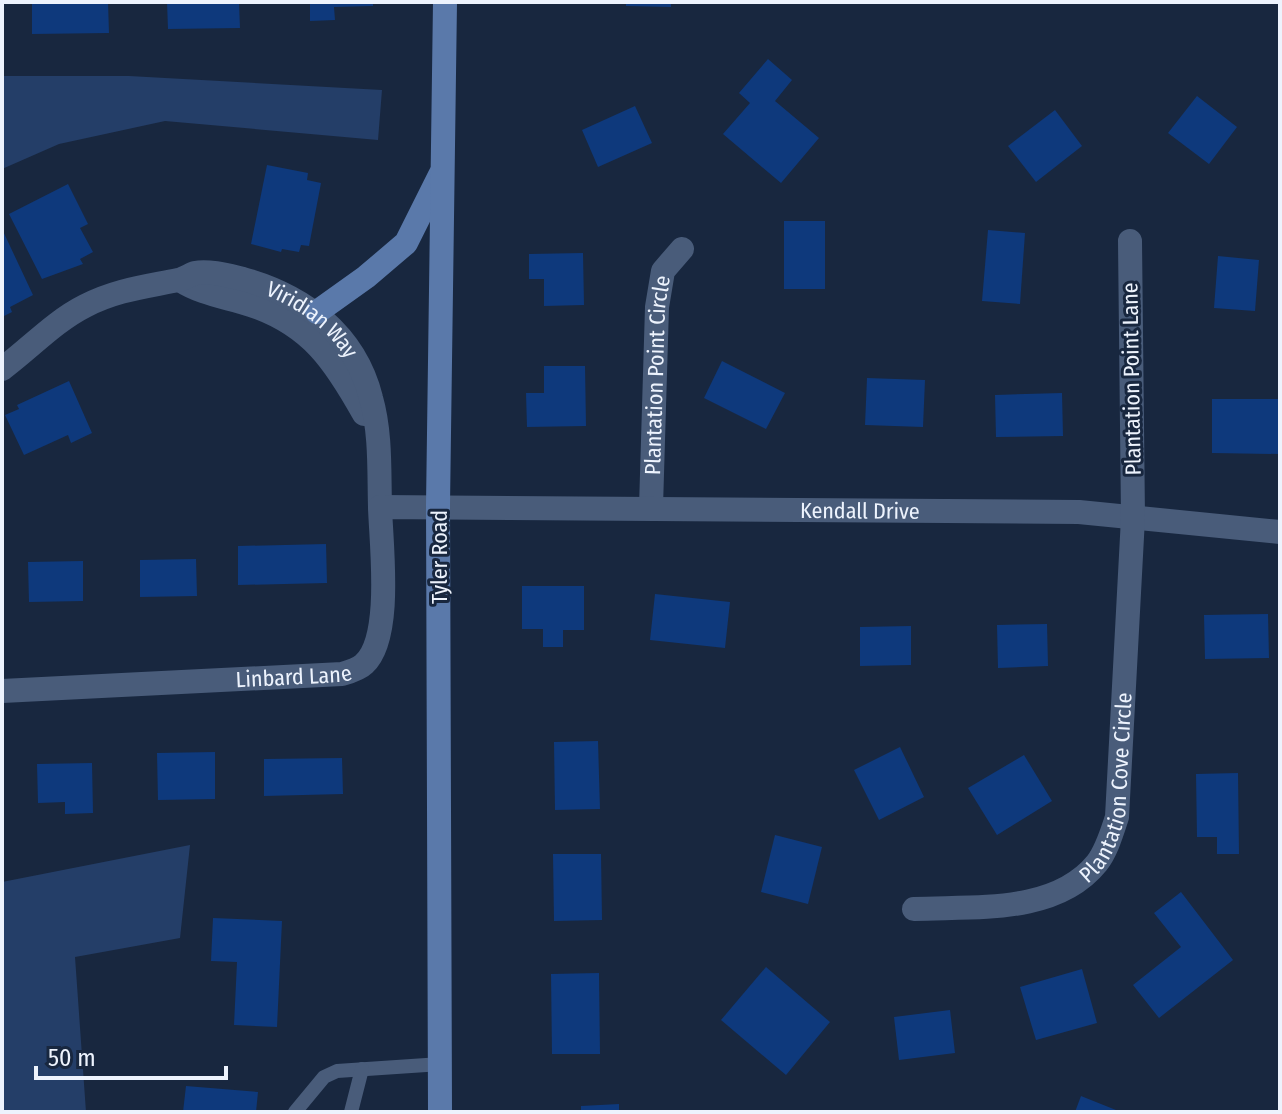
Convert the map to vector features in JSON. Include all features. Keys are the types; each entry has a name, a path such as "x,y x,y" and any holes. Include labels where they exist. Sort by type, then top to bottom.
{"street":[{"name":"Tyler Road","path":"440,1112 438,505 445,2"},
{"path":"317,312 406,243 443,169"},
{"name":"Plantation Point Lane","path":"1130,241 1133,518"},
{"name":"Plantation Point Circle","path":"651,507 657,307 663,271 682,249"},
{"name":"Viridian Way","path":"2,369 81,308 123,289 180,280 196,273 229,275 294,298 317,312 341,337 358,365 371,396 379,441 380,507"},
{"name":"Viridian Way","path":"180,280 194,289 280,317 317,343 334,361 379,441"},
{"path":"380,507 438,505"},
{"name":"Kendall Drive","path":"438,505 1079,512 1280,532"},
{"name":"Linbard Lane","path":"2,691 342,674 363,666 374,651 382,602 380,507"},
{"name":"Plantation Cove Circle","path":"914,909 1033,901 1071,882 1097,862 1117,817 1133,518"}],"lane":[{"path":"295,1112 324,1077 337,1071 441,1064"},
{"path":"351,1112 362,1069"}],"shaded area":[{"path":"2,76 129,76 382,90 378,140 165,121 59,144 2,169"},
{"path":"190,845 180,938 75,957 86,1112 2,1112 2,882"}],"building":[{"path":"32,2 108,2 109,33 32,34"},
{"path":"167,2 239,2 240,28 168,29"},
{"path":"310,2 373,2 373,6 334,7 335,20 310,21"},
{"path":"626,2 671,2 671,7 626,6"},
{"path":"768,59 792,80 775,101 819,138 781,183 723,134 750,103 739,93"},
{"path":"1197,96 1237,127 1209,164 1168,133"},
{"path":"635,106 652,143 598,167 582,130"},
{"path":"1055,110 1082,146 1036,182 1008,146"},
{"path":"267,165 308,173 307,180 321,183 309,246 301,245 299,252 282,249 281,252 251,244"},
{"path":"68,184 88,224 80,228 93,252 80,259 83,264 42,279 9,214"},
{"path":"784,221 825,221 825,289 784,289"},
{"path":"2,229 33,295 10,307 12,312 2,317"},
{"path":"988,230 1025,233 1020,304 982,301"},
{"path":"583,253 584,305 544,306 544,279 529,279 529,254"},
{"path":"1218,256 1259,260 1255,311 1214,308"},
{"path":"722,361 785,393 766,429 704,398"},
{"path":"544,366 585,366 586,426 527,427 526,393 544,393"},
{"path":"867,378 925,380 923,427 865,425"},
{"path":"69,381 92,433 71,443 68,435 24,455 5,415 19,409 17,405"},
{"path":"1062,393 1063,436 996,437 995,395"},
{"path":"1212,399 1280,399 1280,454 1212,453"},
{"path":"326,544 327,583 238,585 238,546"},
{"path":"196,559 197,596 140,597 140,560"},
{"path":"83,561 83,601 29,602 28,562"},
{"path":"522,586 584,586 584,630 563,630 563,647 543,647 543,629 522,629"},
{"path":"655,594 730,602 725,648 650,640"},
{"path":"1268,614 1269,658 1205,659 1204,615"},
{"path":"1047,624 1048,666 998,668 997,625"},
{"path":"911,626 911,665 860,666 860,627"},
{"path":"598,741 600,809 555,810 554,742"},
{"path":"900,747 924,797 879,820 854,770"},
{"path":"215,752 215,799 158,800 157,753"},
{"path":"1024,755 1052,801 997,835 968,788"},
{"path":"342,758 343,794 264,796 264,759"},
{"path":"92,763 93,813 65,814 65,802 38,803 37,764"},
{"path":"1238,773 1239,854 1217,854 1217,837 1197,837 1196,774"},
{"path":"775,835 822,847 808,904 761,892"},
{"path":"553,854 601,854 602,920 554,921"},
{"path":"1181,892 1233,960 1159,1018 1133,985 1181,947 1154,913"},
{"path":"213,918 282,921 277,1027 234,1025 237,962 211,961"},
{"path":"766,967 830,1022 786,1075 721,1020"},
{"path":"1082,969 1097,1023 1036,1040 1020,987"},
{"path":"599,973 600,1054 552,1054 551,974"},
{"path":"950,1010 955,1053 899,1060 894,1017"},
{"path":"186,1086 258,1092 256,1112 183,1112"},
{"path":"1081,1096 1121,1112 1075,1112"},
{"path":"619,1104 619,1112 581,1112 581,1106"}]}
